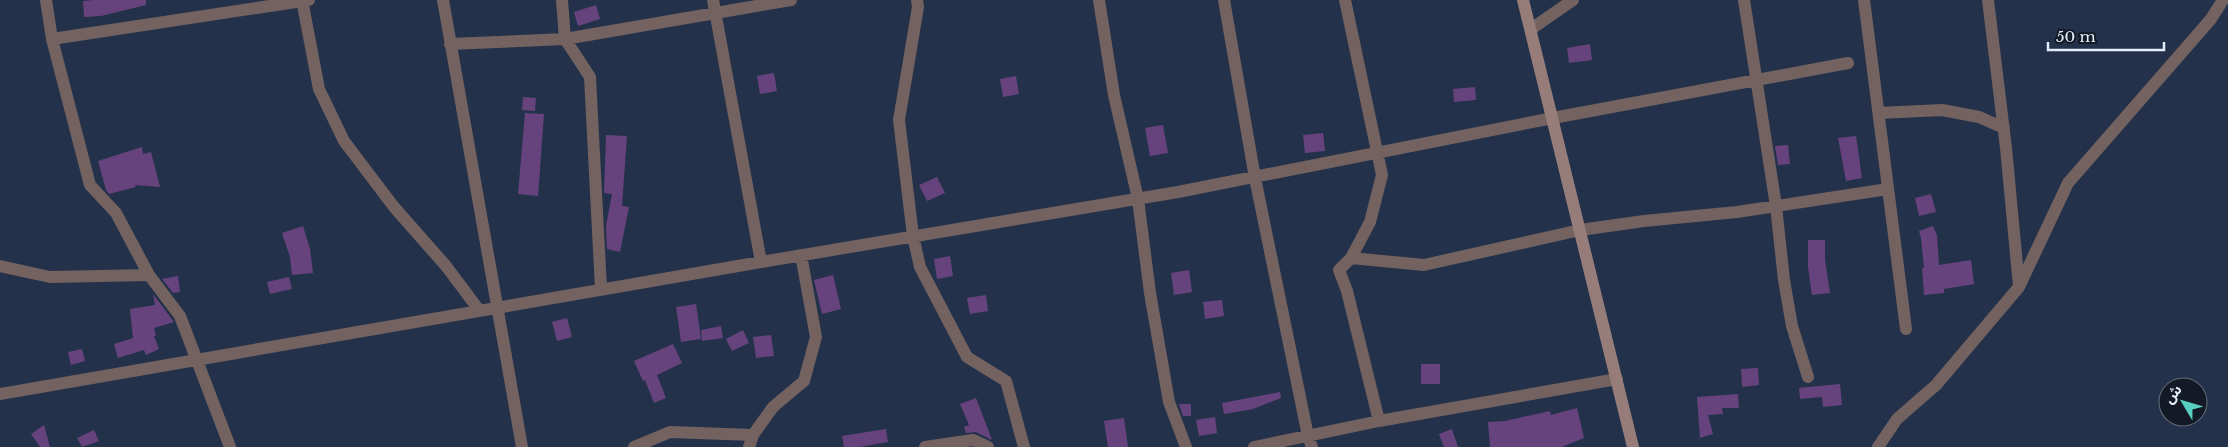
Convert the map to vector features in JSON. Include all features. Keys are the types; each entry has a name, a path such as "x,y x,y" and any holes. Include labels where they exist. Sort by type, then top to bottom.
{"street":[{"path":"46,0 52,39 90,184 116,212 149,275 180,316 230,447"},
{"path":"52,39 304,0 319,89 344,142 394,207 446,266 479,310"},
{"path":"443,0 522,447"},
{"path":"562,0 565,40 590,78 601,289"},
{"path":"712,0 761,262"},
{"path":"450,44 565,40 791,0"},
{"path":"917,0 918,7 899,120 913,236 920,267 968,357 1006,381 1024,447"},
{"path":"1098,0 1114,95 1138,199 1150,293 1169,402 1186,447"},
{"path":"1224,0 1254,178 1310,441"},
{"path":"1345,0 1379,153 1382,175 1370,222 1351,258 1339,270 1347,291 1379,421"},
{"path":"1523,0 1633,447"},
{"path":"1530,29 1573,0"},
{"path":"1744,0 1776,206 1792,326 1808,377"},
{"path":"1864,0 1906,329"},
{"path":"1988,0 2004,128 2019,287"},
{"path":"1878,447 1897,419 1936,385 2019,287 2068,183 2211,19 2223,0"},
{"path":"0,394 601,289 1138,199 1848,63"},
{"path":"1879,113 1942,110 1979,117 2004,128"},
{"path":"1351,258 1424,265 1580,230 1644,220 1776,206 1888,189"},
{"path":"634,447 670,432 751,441 772,407 804,381 816,337 801,255"},
{"path":"0,266 50,277 149,275"},
{"path":"1254,447 1310,441 1379,421 1617,379"},
{"path":"925,447 973,440 988,447"}],"building":[{"path":"146,0 146,5 101,16 84,17 83,1"},
{"path":"596,5 600,19 578,26 574,12"},
{"path":"1590,44 1592,60 1569,63 1567,48"},
{"path":"774,73 777,91 760,94 757,76"},
{"path":"1016,76 1019,94 1003,97 1000,79"},
{"path":"1475,87 1476,100 1454,102 1453,89"},
{"path":"523,97 536,98 535,111 522,110"},
{"path":"525,113 544,114 538,196 518,194"},
{"path":"1163,125 1168,153 1150,156 1145,128"},
{"path":"1323,133 1325,151 1305,153 1303,135"},
{"path":"606,135 627,136 622,206 629,207 620,252 607,249 606,226 612,194 604,193"},
{"path":"1856,136 1862,178 1846,181 1838,138"},
{"path":"1788,145 1790,164 1778,165 1775,146"},
{"path":"142,147 143,154 151,152 160,187 135,185 136,187 109,194 106,190 98,161"},
{"path":"937,177 945,193 927,201 919,185"},
{"path":"1931,194 1936,212 1919,216 1915,198"},
{"path":"303,226 310,249 313,273 292,275 290,257 282,233"},
{"path":"1933,226 1937,235 1939,265 1971,260 1974,284 1944,289 1944,293 1924,295 1922,268 1924,268 1919,231"},
{"path":"1808,240 1825,240 1825,260 1830,293 1812,295 1808,267"},
{"path":"950,256 953,276 937,279 934,259"},
{"path":"1189,270 1192,292 1174,295 1171,273"},
{"path":"833,275 841,309 822,314 814,280"},
{"path":"178,276 180,292 173,293 162,279"},
{"path":"289,277 292,289 270,294 267,282"},
{"path":"153,294 174,322 154,328 156,336 154,336 159,349 146,355 144,350 118,358 114,344 133,338 130,309 155,305"},
{"path":"986,295 988,311 970,314 967,298"},
{"path":"1222,300 1224,316 1205,319 1203,302"},
{"path":"696,304 701,339 681,342 676,307"},
{"path":"567,318 572,337 557,341 552,322"},
{"path":"721,326 723,338 702,341 701,330"},
{"path":"743,330 749,343 732,351 726,339"},
{"path":"771,335 774,356 756,358 753,337"},
{"path":"673,344 682,363 657,375 666,398 654,403 645,380 643,381 634,361"},
{"path":"82,349 85,361 71,365 68,352"},
{"path":"1421,364 1440,364 1440,384 1421,384"},
{"path":"1758,368 1759,385 1742,387 1741,369"},
{"path":"1840,384 1842,405 1823,407 1822,397 1800,399 1799,388"},
{"path":"1280,392 1281,398 1253,409 1224,414 1222,403"},
{"path":"1738,394 1739,408 1722,408 1723,414 1708,415 1713,434 1700,438 1697,397"},
{"path":"976,398 992,440 976,432 966,433 964,427 969,425 960,404"},
{"path":"1179,404 1191,404 1191,416 1183,416"},
{"path":"1577,408 1584,438 1562,447 1490,447 1488,422 1505,421 1550,411 1551,415"},
{"path":"1215,417 1217,433 1199,436 1196,420"},
{"path":"1124,418 1128,447 1108,447 1104,421"},
{"path":"44,425 50,447 40,447 31,434"},
{"path":"886,429 888,442 859,447 844,447 842,436"},
{"path":"1452,429 1458,447 1444,447 1439,434"},
{"path":"94,430 99,441 82,447 77,438"}]}
